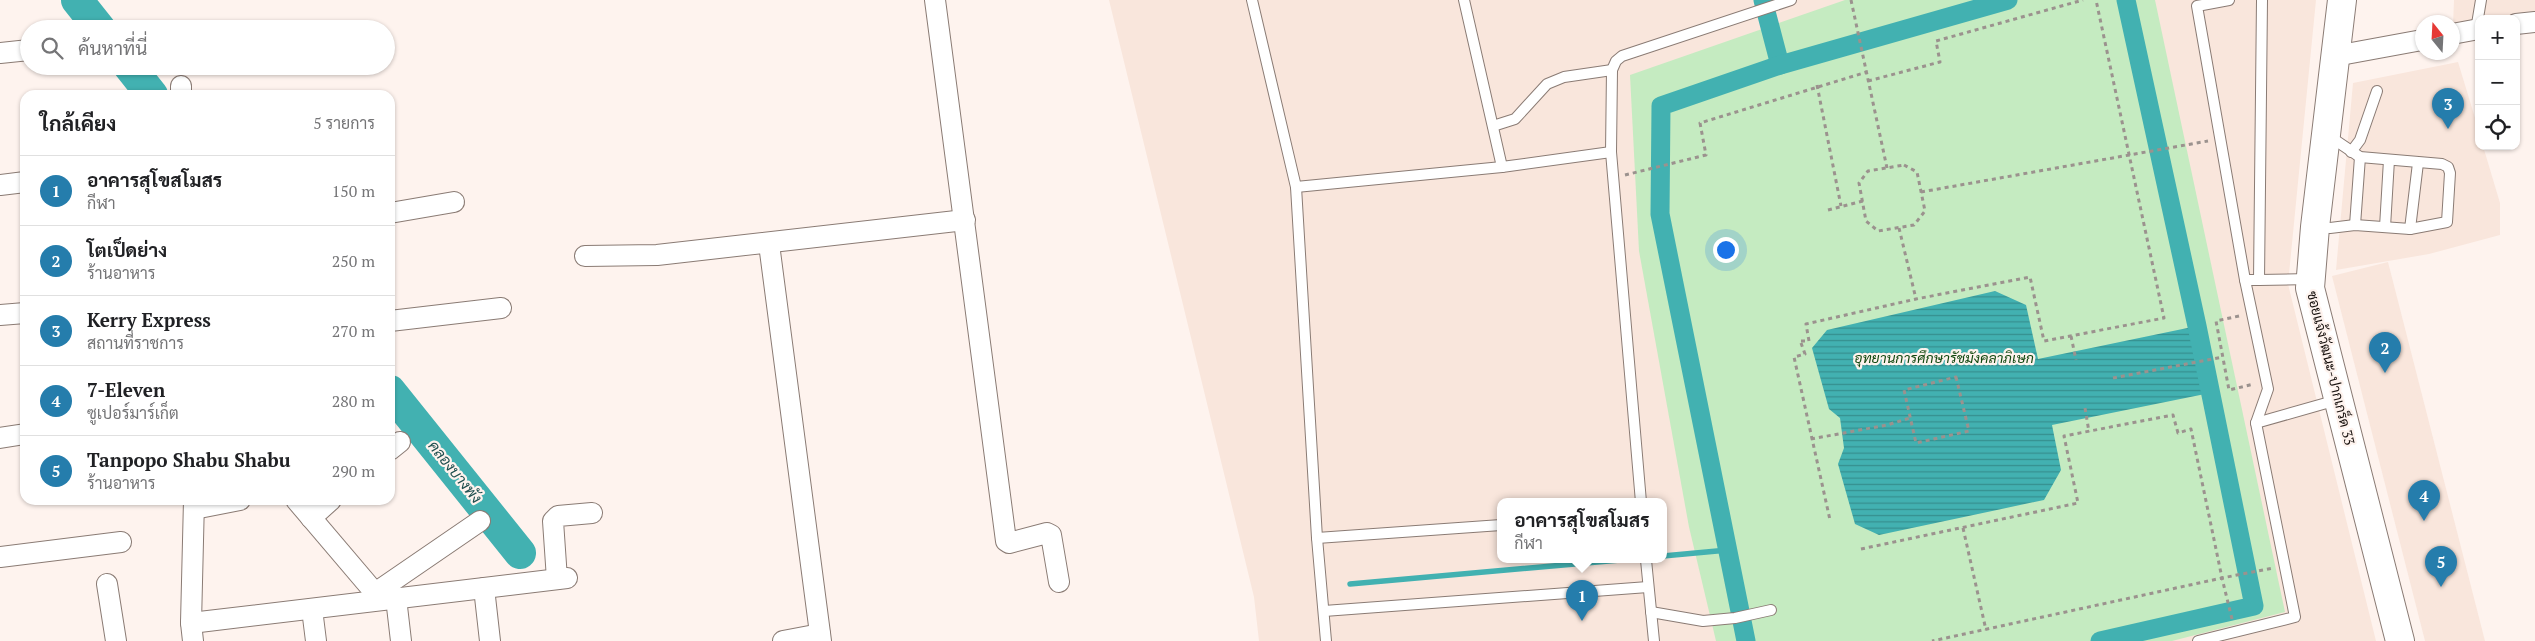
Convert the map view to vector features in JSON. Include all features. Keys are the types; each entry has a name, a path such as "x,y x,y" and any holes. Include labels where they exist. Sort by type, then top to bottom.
{"street":[{"path":"935,0 1006,541 1009,543 1047,534 1051,535 1059,582"},
{"name":"ซอยแจ้งวัฒนะ-ปากเกร็ด 33","path":"2342,0 2310,279 2400,641"},
{"path":"2520,24 2535,22"},
{"path":"2460,32 2475,29"},
{"path":"2335,56 2415,41"},
{"path":"0,53 20,51"},
{"path":"0,185 20,183"},
{"path":"395,212 454,202"},
{"path":"584,256 657,255 769,244 965,220"},
{"path":"769,244 821,638 783,641"},
{"path":"395,320 501,308"},
{"path":"0,315 20,313"},
{"path":"0,438 20,435"},
{"path":"194,505 192,632 384,597 484,588 562,578 553,521 558,516 592,513"},
{"path":"300,505 384,597 401,641"},
{"path":"311,518 326,505"},
{"path":"384,597 480,521"},
{"path":"0,558 121,542"},
{"path":"107,584 116,641"},
{"path":"484,588 490,641"},
{"path":"312,609 316,641"}],"lane":[{"path":"1252,0 1296,187 1317,538 1326,641"},
{"path":"1464,0 1502,167"},
{"path":"2198,641 2295,617 2256,423 2268,390 2244,280 2197,6 2229,0"},
{"path":"2259,280 2262,0"},
{"path":"2478,15 2480,0"},
{"path":"1641,498 1611,152 1612,70 1616,61 1622,56 1788,1"},
{"path":"1492,126 1515,119 1547,84 1564,77 1612,70"},
{"path":"2355,225 2356,155 2377,92"},
{"path":"2315,227 2330,228 2355,225 2410,229 2448,222 2450,173 2448,167 2442,164 2418,163 2356,155 2326,134"},
{"path":"1296,187 1502,167 1611,152"},
{"path":"2385,227 2390,160"},
{"path":"2410,229 2418,163"},
{"path":"2244,280 2310,279"},
{"path":"2256,423 2339,399"},
{"path":"1317,538 1497,525"},
{"path":"1646,563 1654,641"},
{"path":"1324,611 1648,588"},
{"path":"1651,612 1703,621 1735,618 1771,610"}],"path":[{"path":"1851,0 1887,168"},
{"path":"1868,81 1940,62 1936,41 2083,0"},
{"path":"1830,520 1794,357 1805,354 1801,342 1809,341 1806,324 1916,299 2030,277 2044,341 2164,318 2096,0"},
{"path":"1613,178 1706,155 1700,123 1816,85 1866,72"},
{"path":"1816,85 1841,206"},
{"path":"1921,192 2178,148 2220,138"},
{"path":"1904,165 1917,172 1925,211 1914,225 1878,231 1866,221 1859,183 1868,171 1887,168 1904,165"},
{"path":"1828,210 1862,201"},
{"path":"1899,228 1916,299"},
{"path":"2251,314 2216,321 2229,390 2266,382"},
{"path":"2072,336 2076,360"},
{"path":"2113,378 2223,357"},
{"path":"1956,378 1969,431 1916,443 1910,418 1904,390 1956,378"},
{"path":"2085,408 2089,432"},
{"path":"1861,549 2078,503 2064,436 2173,415 2178,433 2191,429 2234,627"},
{"path":"1812,439 1887,425 1910,418"},
{"path":"1963,528 1986,630"},
{"path":"1932,641 2268,569"}],"shaded area":[{"path":"1109,0 2316,0 2288,284 2376,641 1259,641 1254,597"},
{"path":"2454,0 2535,0 2535,14 2520,16 2475,15 2475,20 2460,24 2460,15 2453,15"},
{"path":"2458,62 2475,118 2475,150 2484,150 2500,203 2500,235 2429,254 2336,270 2353,83"},
{"path":"2388,262 2485,641 2425,641 2332,276"}],"green space":[{"name":"อุทยานการศึกษารัชมังคลาภิเษก","path":"1845,0 2155,0 2285,612 2172,641 1716,641 1689,527 1639,251 1630,75"}],"water":[{"path":"1995,291 2026,305 2038,359 2197,326 2210,393 2052,425 2061,470 2044,500 1879,535 1855,524 1838,464 1844,448 1840,418 1829,409 1812,348 1827,330"}],"waterway":[{"name":"คลองบางพัง","path":"77,0 93,20"},
{"path":"1763,0 1780,65"},
{"path":"1746,641 1660,214 1661,106 1780,65 2008,0"},
{"path":"2100,641 2254,606 2197,326 2126,0"},
{"name":"คลองบางพัง","path":"136,75 148,90"},
{"name":"คลองบางพัง","path":"395,397 520,553"},
{"path":"1667,556 1728,550"},
{"path":"1350,584 1586,563"}],"place":[{"name":"Kerry Express","path":"2448,129"},
{"name":"โตเป็ดย่าง","path":"2385,373"},
{"name":"7-Eleven","path":"2424,521"},
{"name":"Tanpopo Shabu Shabu","path":"2441,587"},
{"name":"อาคารสุโขสโมสร","path":"1582,621"}]}
